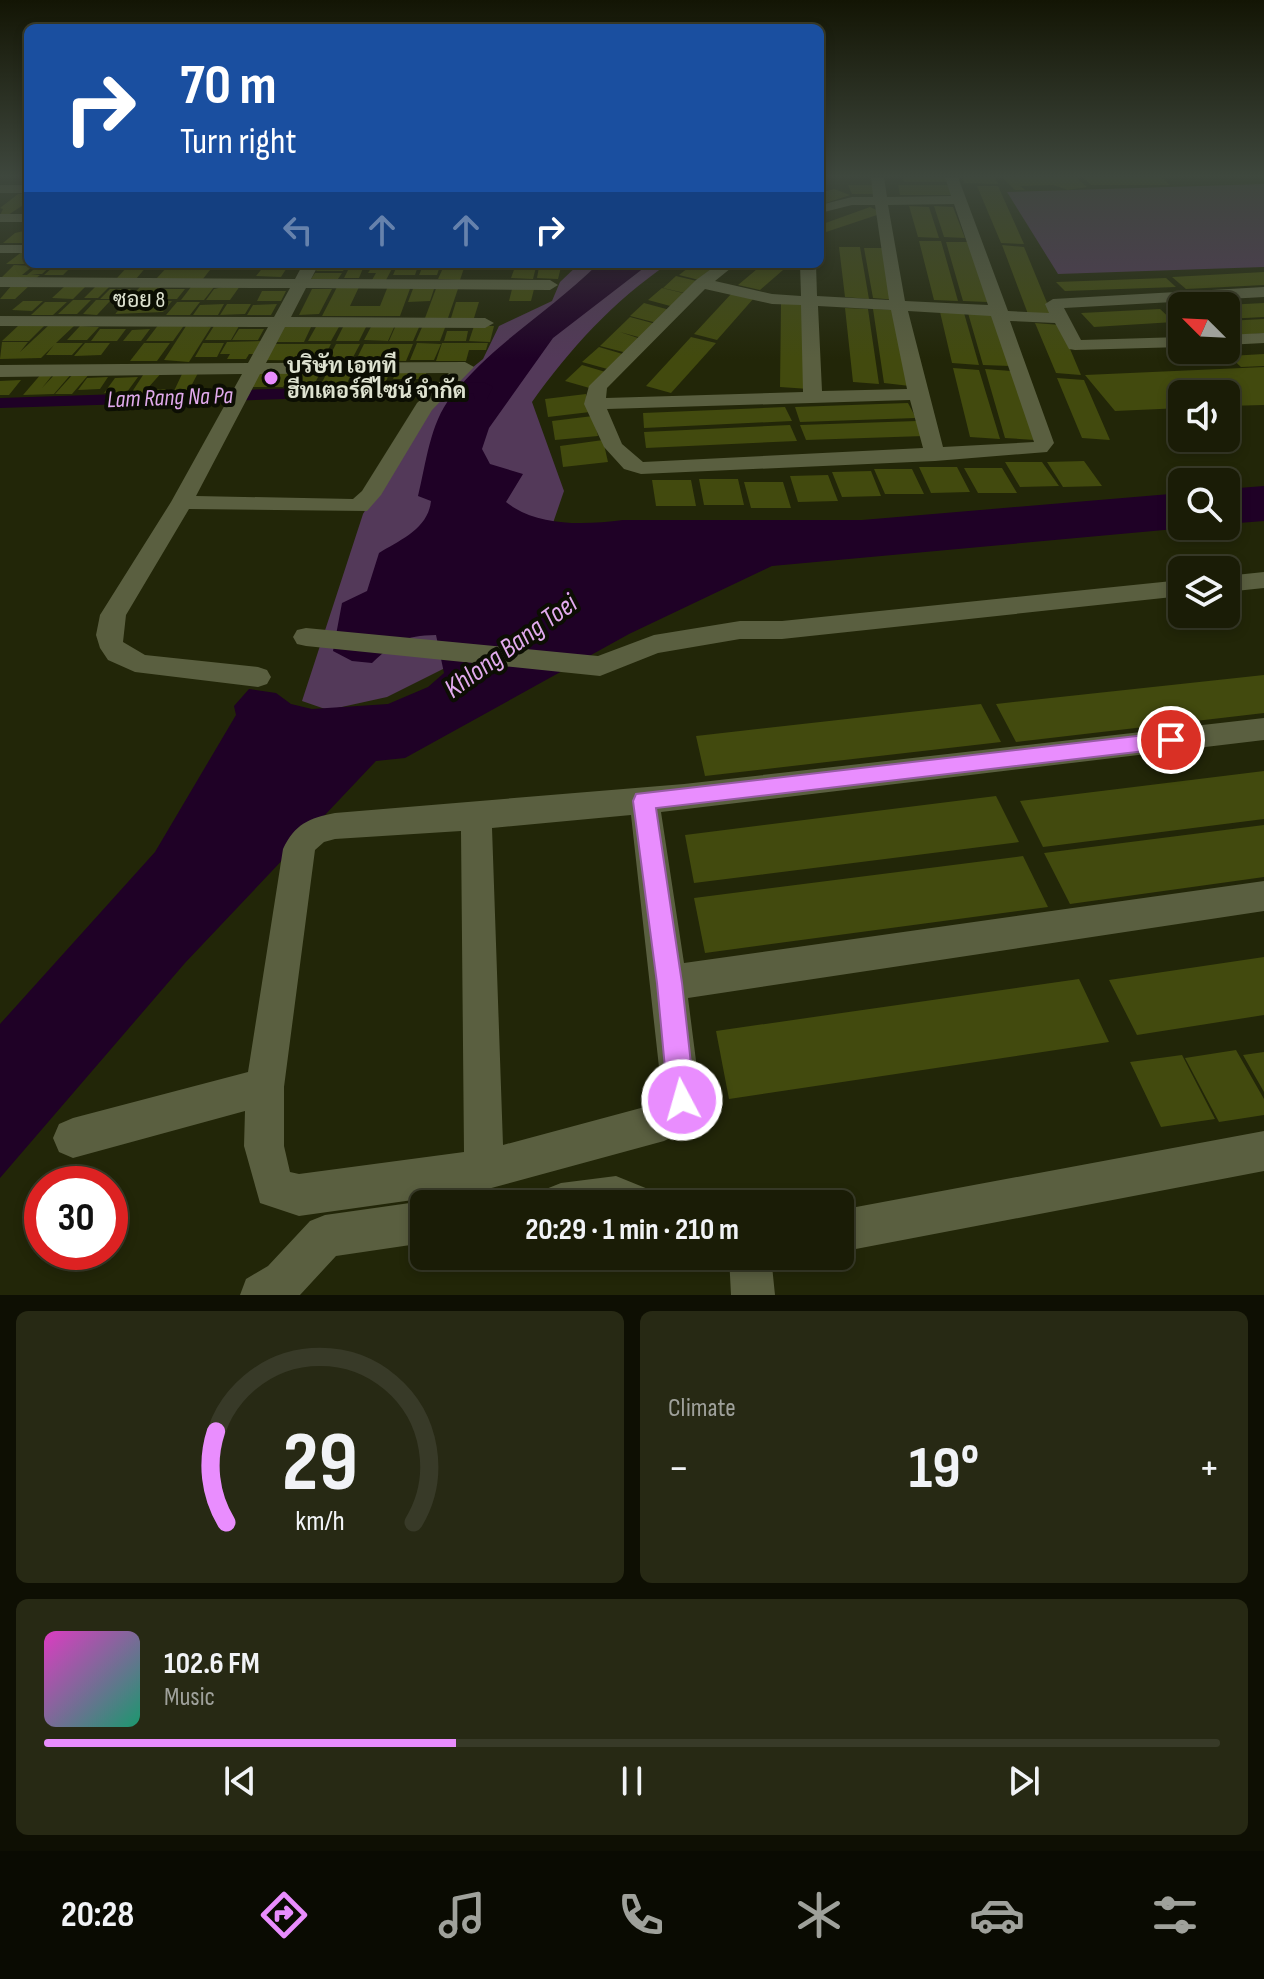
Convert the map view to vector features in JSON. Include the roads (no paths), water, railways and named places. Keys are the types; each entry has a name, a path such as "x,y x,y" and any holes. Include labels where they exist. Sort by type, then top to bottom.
{"street":[{"path":"888,237 898,306 935,455"},
{"path":"723,268 702,283 598,386 594,404 616,451 626,463 634,467 935,455 1043,446 1001,314 972,237"},
{"path":"0,249 24,249"},
{"path":"258,677 144,665 126,659 111,648 106,634 113,615 182,502 309,268"},
{"path":"808,268 813,395"},
{"path":"0,282 550,285"},
{"path":"702,283 758,297 1058,318"},
{"path":"1168,343 1083,347 1073,343 1053,306 1055,303 1264,292"},
{"name":"ซอย 8","path":"0,321 485,323"},
{"path":"1240,339 1264,338"},
{"path":"0,371 466,368 424,407 370,495 359,506 182,502"},
{"path":"594,404 918,394"},
{"path":"1240,583 1264,580"},
{"path":"312,637 600,666 654,644 740,630 782,630 1168,589"},
{"path":"644,801 682,1100 673,1113 664,1121 484,1170 299,1195 274,1189 264,1146 265,1087 303,839 313,832 335,826 476,818 644,801 1264,729"},
{"path":"476,818 484,1170"},
{"path":"669,983 1264,896"},
{"path":"73,1138 265,1087"},
{"path":"854,1228 1264,1151"},
{"path":"262,1295 283,1281 325,1236 410,1224"},
{"path":"751,1270 753,1295"}],"water":[{"name":"Khlong Bang Toei","path":"594,268 644,268 553,338 489,428 482,449 490,464 523,474 506,502 546,520 593,523 623,520 862,520 1168,494 1168,530 772,566 629,634 405,758 376,761 185,963 0,1178 0,1024 155,852 236,715 234,706 249,689 276,693 291,704 312,709 388,704 428,687 444,673 436,635 401,641 372,663 352,661 333,651 342,603 367,591 379,553 412,533 429,511 431,501 418,496 433,431 444,407 467,378"},
{"path":"1264,486 1264,521 1240,523 1240,488"}],"waterway":[{"name":"Lam Rang Na Pa","path":"0,403 484,387 481,395"}],"place":[{"name":"บริษัท เอทูที ฮีทเตอร์ดีไซน์ จำกัด","path":"271,378"}]}
